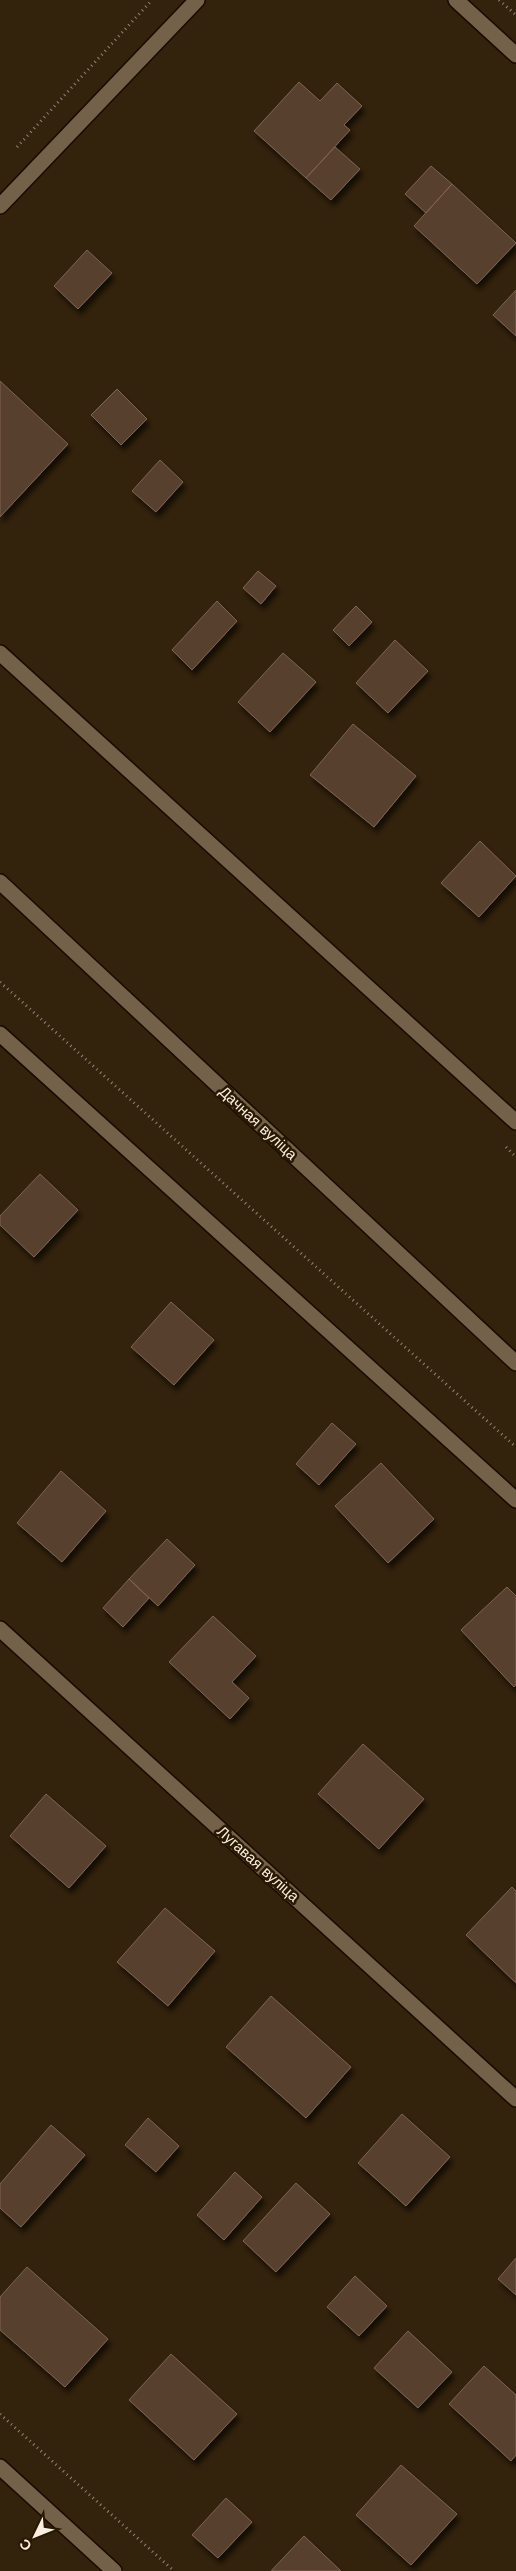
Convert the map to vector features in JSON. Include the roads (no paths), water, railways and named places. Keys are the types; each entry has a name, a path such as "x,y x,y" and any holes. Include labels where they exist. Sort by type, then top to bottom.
{"street":[{"path":"0,206 197,0"},
{"path":"456,0 516,55"},
{"path":"0,653 516,1122"},
{"name":"Дачная вуліца","path":"0,882 516,1363"},
{"path":"0,1034 516,1500"},
{"name":"Лугавая вуліца","path":"0,1629 516,2098"},
{"path":"0,2467 114,2571"}]}
